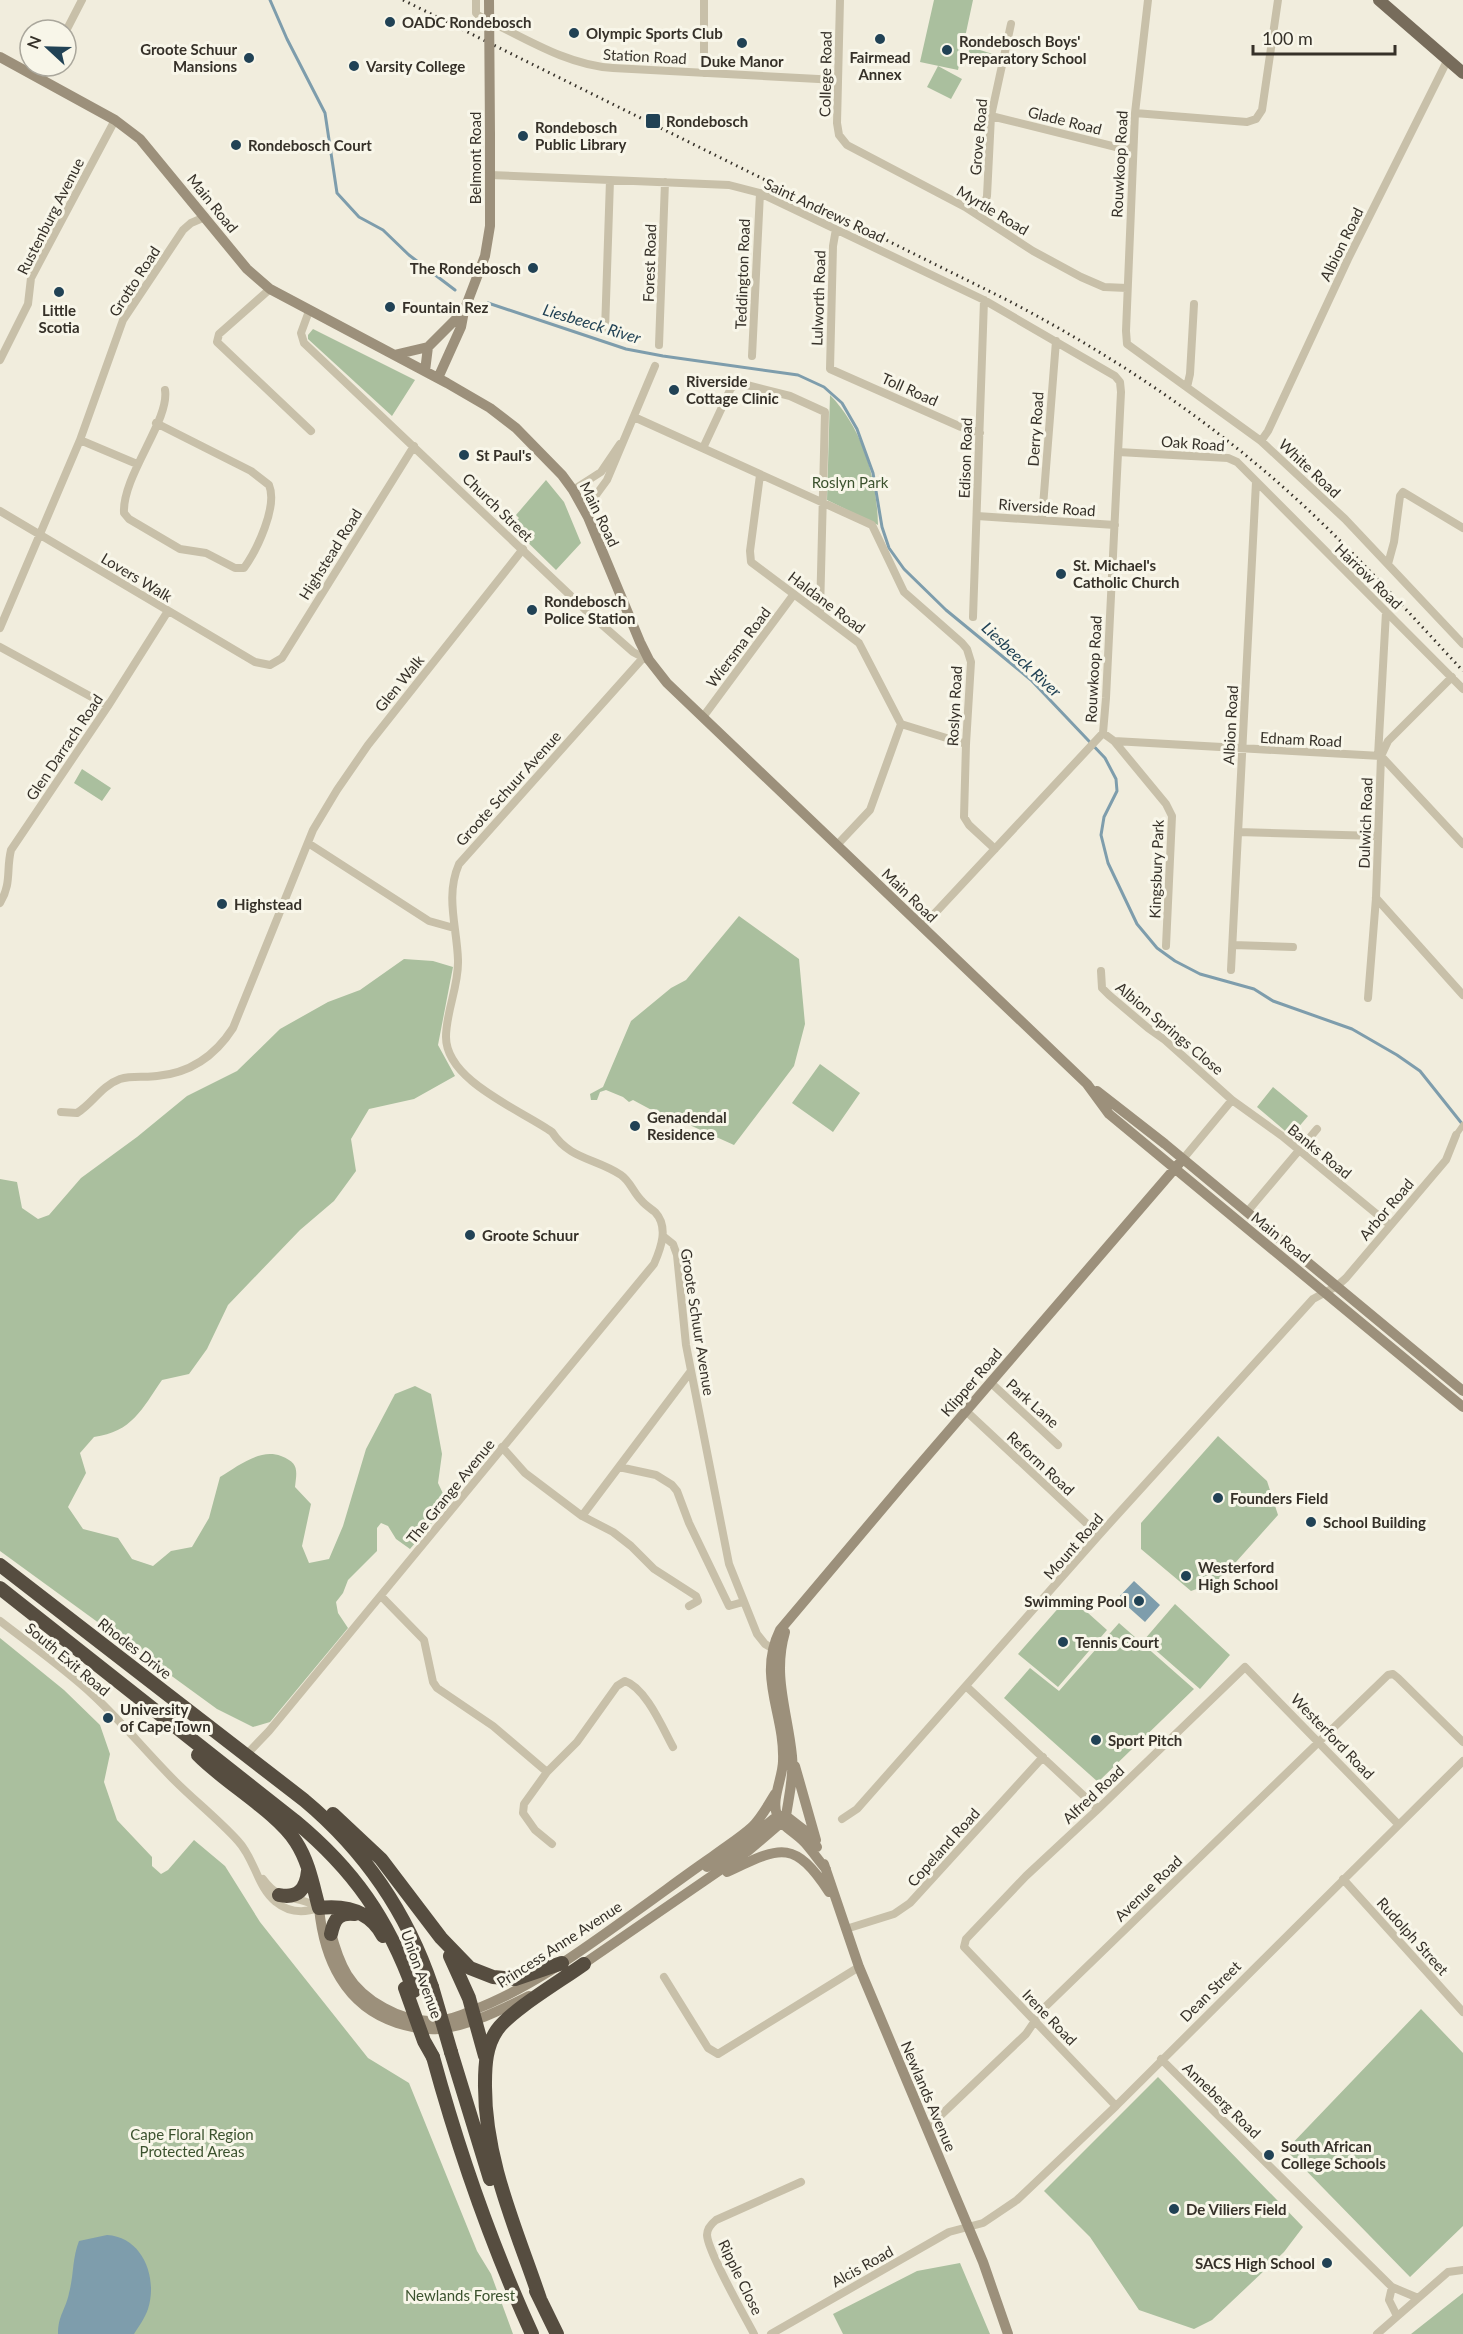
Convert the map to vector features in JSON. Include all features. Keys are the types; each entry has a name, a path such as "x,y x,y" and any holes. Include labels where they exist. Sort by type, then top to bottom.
{"highway":[{"name":"Rhodes Drive","path":"0,1565 247,1756"},
{"path":"0,1588 154,1710 202,1759 289,1832 296,1841 308,1868 319,1908 346,1908 375,1923 410,1989"},
{"name":"Union Avenue","path":"154,1710 295,1821 342,1864 384,1921 402,1958 473,2192 513,2293 532,2334"},
{"path":"247,1756 290,1781 360,1838 393,1873 441,1938 465,1964 477,1972 505,1979 524,1978 562,1963"},
{"name":"Union Avenue","path":"247,1756 322,1816 371,1868 392,1898 409,1929 432,1987 481,2156 505,2222 557,2334"},
{"path":"279,1895 290,1896 299,1893 305,1884 308,1868"},
{"path":"331,1934 335,1919 341,1914 363,1915"},
{"path":"441,1938 463,1983 474,2015 486,2060 486,2114 494,2164 540,2299"},
{"path":"486,2060 494,2035 507,2019 584,1964"}],"main road":[{"name":"Belmont Road","path":"438,378 461,327 464,311 481,269 490,226 489,0"},
{"path":"1379,0 1463,73"},
{"name":"Main Road","path":"0,57 115,120 149,149 251,273 270,289 425,370 503,418 562,475 573,490 646,659 667,682 1087,1084 1183,1159 1463,1391"},
{"name":"Belmont Road","path":"428,347 464,311"},
{"path":"394,355 428,347 425,370"},
{"name":"Main Road","path":"1087,1084 1109,1114 1463,1407"},
{"name":"Klipper Road","path":"782,1818 776,1806 783,1753 770,1668 791,1615 1183,1159"},
{"name":"Klipper Road","path":"776,1651 792,1754 792,1781 782,1818"},
{"path":"792,1754 819,1850"},
{"name":"Princess Anne Avenue","path":"319,1908 324,1941 334,1967 347,1989 368,2008 392,2021 425,2029 445,2028 513,1994 562,1963 682,1878 751,1827 760,1818 779,1788"},
{"path":"682,1878 719,1861 782,1818"},
{"name":"Princess Anne Avenue","path":"319,1908 328,1921 340,1964 350,1981 371,2001 404,2017 428,2021 474,2015 526,1997 584,1964 761,1842 782,1818"},
{"name":"Newlands Avenue","path":"782,1818 804,1830 819,1850 859,1967 968,2227 997,2299 1008,2334"},
{"name":"Newlands Avenue","path":"782,1818 825,1869"},
{"path":"706,1880 722,1875 765,1854 782,1852 807,1863 837,1904"}],"street":[{"path":"73,18 82,0"},
{"name":"Station Road","path":"476,0 476,13 479,16 562,56 585,64 613,68 837,80"},
{"path":"704,0 704,73"},
{"name":"College Road","path":"840,0 837,129 847,145"},
{"name":"Rouwkoop Road","path":"1126,331 1135,113 1148,0"},
{"path":"1135,113 1247,122 1256,119 1262,110 1278,0"},
{"name":"Grove Road","path":"981,217 987,196 991,116 1011,24"},
{"name":"Albion Road","path":"1261,441 1268,431 1361,232 1448,59"},
{"name":"Glade Road","path":"991,116 1116,147 1133,148"},
{"name":"Rustenburg Avenue","path":"0,360 28,304 31,278 115,120"},
{"name":"Myrtle Road","path":"847,145 981,217 1034,251 1088,281 1104,287 1127,288"},
{"name":"Saint Andrews Road","path":"490,175 729,185 760,193 984,300 1118,379"},
{"path":"604,331 609,180"},
{"name":"Forest Road","path":"660,345 665,182"},
{"name":"Teddington Road","path":"752,356 760,193"},
{"name":"Grotto Road","path":"0,628 80,440 118,330 128,311 183,230 191,223 205,217"},
{"name":"Lulworth Road","path":"830,369 832,256 836,229"},
{"path":"270,289 219,334 217,342 311,431"},
{"name":"Edison Road","path":"973,617 984,300"},
{"path":"1187,387 1190,374 1194,304"},
{"name":"Church Street","path":"309,311 301,333 304,343 600,624 627,648 646,659"},
{"name":"White Road","path":"1126,331 1129,347 1261,441 1346,519 1461,638"},
{"name":"Derry Road","path":"1042,519 1056,341"},
{"path":"581,504 596,495 604,485 655,366"},
{"name":"Toll Road","path":"830,369 980,434"},
{"name":"Rouwkoop Road","path":"922,927 1103,733 1121,392 1118,379"},
{"path":"703,448 734,385 745,384 790,396 824,410 826,414 820,613"},
{"path":"156,423 251,471 269,485 272,498 266,522 244,568 235,568 206,553 180,549 125,516 124,505 137,464 156,423 165,404 165,390"},
{"name":"Roslyn Road","path":"634,417 872,525 904,592 967,649 971,662 964,817 969,825 995,849"},
{"path":"573,490 601,472 628,431"},
{"path":"80,440 137,464"},
{"name":"Highstead Road","path":"261,665 270,665 282,658 414,446"},
{"name":"Oak Road","path":"1118,452 1228,458 1238,462 1256,482"},
{"name":"Haldane Road","path":"760,475 750,558 754,566 859,643 901,724"},
{"name":"Albion Road","path":"1231,970 1256,482"},
{"name":"Harrow Road","path":"1256,482 1463,689"},
{"path":"1388,564 1394,542 1400,496 1405,493 1463,528"},
{"name":"Lovers Walk","path":"0,511 261,665"},
{"name":"Riverside Road","path":"977,516 1114,525"},
{"name":"Glen Walk","path":"62,1112 77,1113 98,1092 119,1079 137,1076 166,1076 196,1065 216,1051 232,1028 324,808 368,745 522,549"},
{"name":"Wiersma Road","path":"703,717 794,594"},
{"name":"Glen Darrach Road","path":"0,903 9,884 4,862 168,611"},
{"path":"1386,612 1379,756 1463,844"},
{"path":"0,647 108,706"},
{"name":"Groote Schuur Avenue","path":"646,659 463,857 453,879 452,905 458,972 446,1038 451,1058 473,1081 552,1132 560,1143 572,1152 621,1174 641,1201 657,1214 663,1236 670,1241 677,1255 686,1345 729,1564 757,1634 776,1651"},
{"name":"Dulwich Road","path":"1368,998 1376,898 1379,756 1388,741 1452,677"},
{"path":"837,845 865,817 873,804 901,724 966,744"},
{"path":"1103,733 1114,741"},
{"name":"Ednam Road","path":"1114,741 1379,756"},
{"name":"Kingsbury Park","path":"1114,741 1166,804 1172,816 1167,946"},
{"path":"1239,832 1378,836"},
{"path":"308,843 429,921 454,928"},
{"path":"1376,898 1463,995"},
{"path":"1233,945 1293,948"},
{"name":"Albion Springs Close","path":"1101,971 1102,988 1108,995 1165,1040 1232,1100"},
{"path":"1183,1159 1232,1100"},
{"name":"Banks Road","path":"1232,1100 1390,1225"},
{"path":"1456,1135 1463,1125"},
{"path":"1247,1212 1317,1129"},
{"name":"Arbor Road","path":"1325,1292 1337,1287 1446,1160 1456,1135"},
{"name":"The Grange Avenue","path":"247,1756 654,1264 663,1236"},
{"name":"Mount Road","path":"842,1820 857,1809 1099,1535 1313,1299 1325,1292"},
{"path":"582,1516 692,1371"},
{"name":"Park Lane","path":"990,1382 1058,1444"},
{"name":"Reform Road","path":"966,1411 1099,1535"},
{"path":"502,1448 525,1473 582,1516 613,1532 631,1545 654,1569 696,1596 698,1601 689,1606"},
{"path":"619,1467 648,1473 672,1485 677,1491 689,1523 729,1606 743,1602"},
{"path":"381,1596 424,1640 433,1682 438,1688 493,1726 547,1772"},
{"name":"South Exit Road","path":"0,1621 93,1695 172,1778 238,1840 257,1871"},
{"name":"Westerford Road","path":"1247,1667 1398,1824"},
{"name":"Alfred Road","path":"964,1947 966,1939 1026,1876 1200,1712 1241,1669 1247,1667"},
{"name":"Avenue Road","path":"926,2127 1010,2050 1026,2034 1042,2009 1384,1678 1393,1674 1463,1742"},
{"path":"552,1844 535,1830 523,1813 524,1804 547,1772 577,1742 621,1682 629,1683 642,1694 673,1747"},
{"path":"967,1687 1098,1809"},
{"name":"Copeland Road","path":"846,1929 894,1914 910,1903 1043,1757"},
{"name":"Dean Street","path":"968,2227 983,2223 1017,2200 1116,2106 1463,1761"},
{"path":"257,1871 279,1895 309,1902 319,1908"},
{"path":"257,1871 269,1895 283,1907 301,1912 319,1908"},
{"name":"Rudolph Street","path":"1343,1879 1463,2012"},
{"name":"Irene Road","path":"964,1947 1116,2106"},
{"path":"664,1977 708,2048 718,2054 859,1967"},
{"name":"Anneberg Road","path":"1161,2059 1392,2287 1418,2298"},
{"name":"Ripple Close","path":"754,2334 715,2256 707,2235 708,2230 716,2220 801,2182"},
{"name":"Alcis Road","path":"771,2334 949,2232 968,2227"},
{"path":"1377,2334 1448,2272 1463,2270"},
{"path":"1392,2287 1389,2300 1397,2316"}],"green space":[{"path":"934,0 973,0 958,70 920,62"},
{"path":"970,47 993,54 990,64 967,58"},
{"path":"938,66 962,79 951,99 927,87"},
{"path":"313,329 415,380 392,416 308,339"},
{"name":"Roslyn Park","path":"830,395 851,423 866,455 875,490 878,525 827,500"},
{"path":"546,480 564,502 581,543 556,570 511,526 519,518 516,515"},
{"path":"82,769 111,788 102,801 74,783"},
{"path":"739,916 799,959 805,1024 794,1066 734,1145 674,1118 672,1121 633,1100 629,1102 606,1090 600,1092 597,1100 591,1100 590,1094 603,1087 631,1021 671,988 686,980"},
{"path":"404,959 433,961 453,967 438,1045 455,1076 414,1099 369,1109 351,1139 356,1171 334,1201 300,1230 228,1305 207,1349 189,1374 162,1380 135,1418 118,1430 94,1437 80,1453 86,1473 68,1507 83,1529 118,1538 132,1559 153,1566 171,1551 192,1547 209,1518 220,1477 249,1459 273,1454 294,1464 296,1468 295,1487 311,1504 302,1546 309,1563 329,1559 343,1526 366,1449 395,1394 415,1386 431,1394 442,1454 438,1483 448,1504 410,1549 396,1539 388,1526 381,1523 377,1528 377,1551 348,1580 343,1593 336,1602 338,1613 348,1628 270,1722 253,1727 217,1709 0,1551 0,1179 17,1182 22,1208 38,1219 49,1215 81,1178 137,1137 187,1096 237,1071 280,1029 328,1002 360,990"},
{"path":"820,1064 860,1093 833,1132 792,1103"},
{"path":"1273,1087 1308,1116 1291,1136 1257,1107"},
{"name":"Founders Field","path":"1218,1436 1267,1481 1278,1515 1219,1581 1191,1591 1141,1549 1141,1523"},
{"name":"Tennis Court","path":"1069,1596 1107,1630 1058,1687 1018,1654"},
{"name":"Tennis Court","path":"1175,1604 1230,1655 1200,1689 1144,1640"},
{"name":"Sport Pitch","path":"1119,1623 1194,1689 1098,1782 1004,1698 1030,1668 1059,1691"},
{"name":"Cape Floral Region Protected Areas","path":"0,1638 64,1690 100,1725 110,1754 104,1782 117,1820 152,1857 152,1866 161,1874 168,1870 194,1840 225,1866 260,1922 368,2058 409,2083 477,2251 491,2274 513,2334 0,2334"},
{"path":"1421,2009 1463,2053 1463,2226 1410,2277 1286,2150"},
{"name":"De Viliers Field","path":"1158,2077 1303,2227 1284,2252 1212,2320 1194,2329 1139,2310 1090,2237 1044,2191"},
{"path":"960,2263 990,2334 843,2334 833,2314 917,2271"},
{"path":"1463,2293 1463,2334 1411,2334"}],"water":[{"name":"Swimming Pool","path":"1134,1581 1160,1605 1145,1622 1118,1598"},
{"path":"107,2235 120,2237 130,2243 145,2261 149,2272 151,2297 145,2316 134,2334 58,2334 59,2322 71,2286 79,2241"}],"waterway":[{"name":"Liesbeeck River","path":"270,0 325,113 337,193 359,217 383,230 409,255 455,290"},
{"name":"Liesbeeck River","path":"488,303 626,349 798,375 824,387 842,403 857,429 873,473 882,527 889,548 904,569 946,610 1031,680 1105,758 1116,779 1117,791 1104,817 1101,835 1108,863 1137,924 1157,948 1175,961 1200,974 1254,989 1273,1001 1352,1029 1397,1055 1420,1071 1463,1125"}],"railway":[{"path":"403,0 1011,302 1109,358 1202,421 1288,491 1365,566 1463,671"}],"place":[{"name":"OADC Rondebosch","path":"390,22"},
{"name":"Olympic Sports Club","path":"574,33"},
{"name":"Fairmead Annex","path":"880,39"},
{"name":"Duke Manor","path":"742,43"},
{"name":"Rondebosch Boys' Preparatory School","path":"947,50"},
{"name":"Groote Schuur Mansions","path":"249,58"},
{"name":"Varsity College","path":"354,66"},
{"name":"Rondebosch","path":"653,121"},
{"name":"Rondebosch Public Library","path":"523,136"},
{"name":"Rondebosch Court","path":"236,145"},
{"name":"The Rondebosch","path":"533,268"},
{"name":"Little Scotia","path":"59,292"},
{"name":"Fountain Rez","path":"390,307"},
{"name":"Riverside Cottage Clinic","path":"674,390"},
{"name":"St Paul's","path":"464,455"},
{"name":"St. Michael's Catholic Church","path":"1061,574"},
{"name":"Rondebosch Police Station","path":"532,610"},
{"name":"Highstead","path":"222,904"},
{"name":"Genadendal Residence","path":"635,1126"},
{"name":"Groote Schuur","path":"470,1235"},
{"name":"Founders Field","path":"1218,1498"},
{"name":"School Building","path":"1311,1522"},
{"name":"Westerford High School","path":"1186,1576"},
{"name":"Swimming Pool","path":"1139,1601"},
{"name":"Tennis Court","path":"1063,1642"},
{"name":"University of Cape Town","path":"108,1718"},
{"name":"Sport Pitch","path":"1096,1740"},
{"name":"South African College Schools","path":"1269,2155"},
{"name":"De Viliers Field","path":"1174,2209"},
{"name":"SACS High School","path":"1327,2263"}],"park label":[{"name":"Newlands Forest","path":"460,2295"}]}
